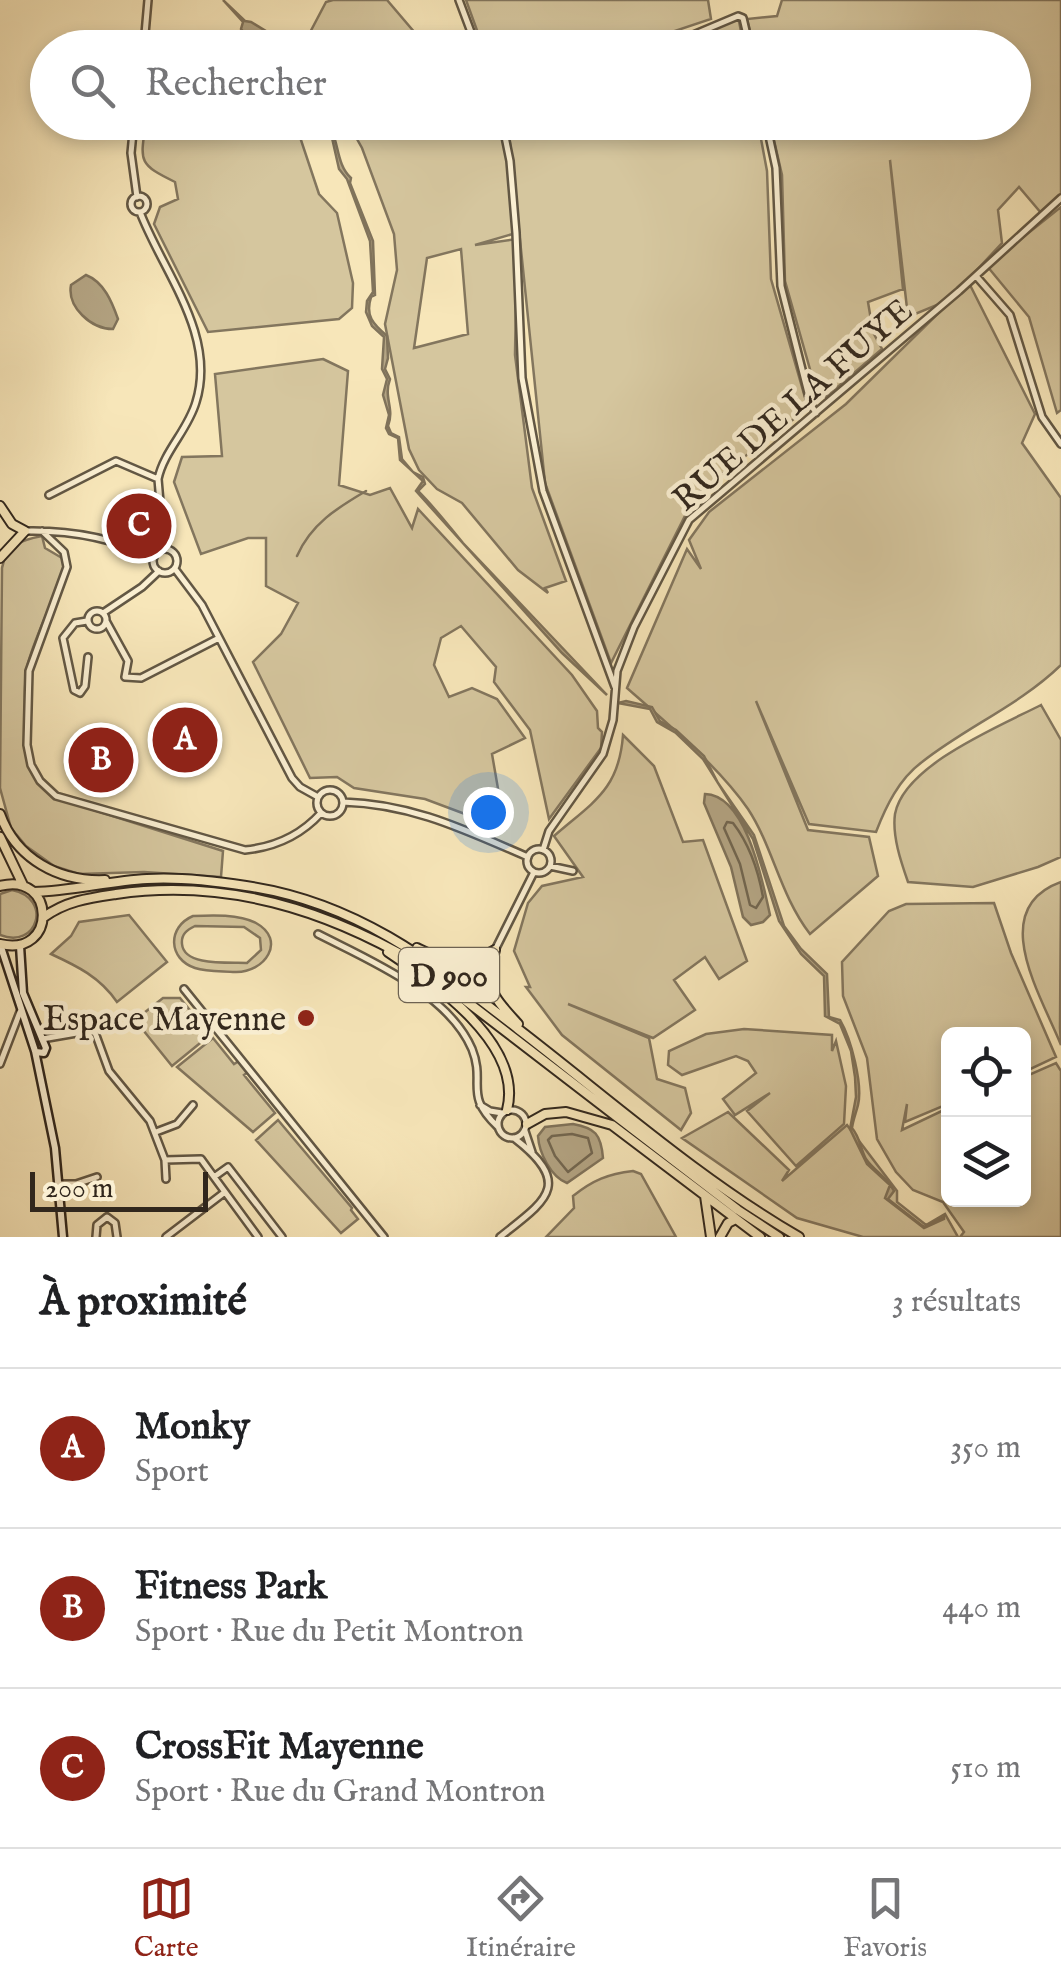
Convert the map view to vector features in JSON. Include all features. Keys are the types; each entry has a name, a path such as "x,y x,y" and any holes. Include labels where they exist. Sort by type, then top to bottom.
{"main road":[{"path":"0,506 12,524 25,531 0,558"},
{"name":"D 900","path":"0,814 23,851 61,875 96,881 217,882 281,892 338,910 389,934 443,970 725,1188 799,1237"},
{"path":"0,837 23,885 34,892 43,908 44,917 36,935 20,946 0,944 26,1029 40,1052"},
{"name":"D 900","path":"34,892 144,879"},
{"path":"0,886 23,885"},
{"name":"D 900","path":"44,917 66,903 87,898 146,891 206,891 302,909 355,930 418,964 738,1210 779,1237"},
{"path":"355,930 433,983 468,1013 500,1060 510,1089 505,1112"},
{"path":"389,934 458,964 476,961 495,950"},
{"path":"20,946 19,972 42,1039 38,1070 54,1148 63,1237"},
{"path":"495,950 488,974 489,988 533,1040"},
{"path":"0,961 9,969"},
{"path":"20,1012 28,1007"},
{"path":"526,1128 534,1118 556,1112 602,1121 760,1237"},
{"path":"705,1196 711,1237"},
{"path":"720,1237 736,1219"}],"street":[{"path":"145,30 148,0"},
{"path":"459,0 470,30"},
{"path":"709,30 734,16 743,18 746,30"},
{"path":"133,140 137,197 131,205 140,212 192,322 201,363 202,383 189,423 160,468 164,549"},
{"path":"506,140 516,233 522,378 543,491 616,690"},
{"path":"770,140 776,168 780,286 816,413"},
{"name":"RUE DE LA FUYE","path":"544,850 549,831 603,754 613,720 617,671 634,627 689,520 976,276 1061,198"},
{"path":"976,276 1010,316 1042,417 1061,444"},
{"path":"49,495 116,460 158,479"},
{"path":"25,531 66,531 114,540 154,557"},
{"path":"42,531 64,552 68,567 29,672 27,744 31,765 47,790 232,849 260,849 307,828 321,813"},
{"path":"154,557 164,549"},
{"path":"164,549 177,557 175,569 202,605 292,778 318,797"},
{"path":"154,557 159,571 175,569"},
{"path":"88,621 92,612 103,613 159,571"},
{"path":"103,613 128,661 125,677 141,678 219,638"},
{"path":"88,621 95,629 106,621"},
{"path":"88,621 74,622 63,638 74,690 80,694 85,686 88,657"},
{"path":"321,813 318,797 324,791 340,794 343,802"},
{"path":"321,813 336,814 343,802"},
{"path":"343,802 373,803 423,813 528,856"},
{"path":"544,850 550,854 550,866 545,872 534,872 528,856 544,850"},
{"path":"550,866 573,871"},
{"path":"495,950 534,872"},
{"path":"318,934 397,976 433,1001 456,1024 475,1062 478,1103 502,1134 514,1138 533,1155"},
{"path":"184,988 384,1237"},
{"path":"0,1064 20,1012"},
{"path":"12,1030 26,1029"},
{"path":"42,1039 94,1030 110,1071 150,1121 165,1160 166,1178"},
{"path":"478,1103 490,1111 522,1113 533,1155 549,1182 544,1202 500,1237"},
{"path":"155,1132 177,1124 193,1105"},
{"path":"498,1127 505,1112"},
{"path":"514,1138 526,1128"},
{"path":"165,1160 201,1159 258,1237"},
{"path":"214,1177 231,1166 282,1237"},
{"path":"58,1184 97,1178"},
{"path":"166,1237 225,1192"},
{"path":"96,1237 97,1224 108,1217 115,1223 117,1237"}],"shaded area":[{"path":"387,0 413,30 311,30 326,2"},
{"path":"466,0 708,0 711,19 678,30 477,30"},
{"path":"782,0 1061,0 1061,198 1042,214 1019,187 998,210 1002,243 949,300 908,317 890,160 903,289 868,302 873,332 882,349 826,397 817,394 785,281 782,175 774,140 1031,140 1031,30 750,30 747,19 777,16"},
{"path":"738,16 741,30 698,30"},
{"path":"144,140 301,140 319,194 337,213 353,283 352,308 339,319 208,332 154,224 160,207 178,199 175,182 148,166"},
{"path":"358,140 506,140 516,233 475,245 517,239 515,355 532,488 566,581 545,588 548,593 518,570 462,503 437,489 419,470 409,449 385,324 397,270 394,234","holes":["461,249 468,334 414,348 427,258"]},
{"path":"510,140 761,140 767,171 771,279 808,408 696,494 611,663 545,483"},
{"path":"1061,207 1061,410 1057,413 1029,317 987,266"},
{"path":"969,283 1035,414 1022,443 1061,498 1061,665 914,769 894,794 876,832 809,824 756,701 808,830 869,837 878,876 810,934 791,903 748,809 707,761 627,688 687,549 701,569 689,540 709,512 846,404"},
{"path":"323,359 348,371 339,485 370,495 390,488 412,528 418,509 572,675 597,711 601,748 549,819 530,730 494,682 496,667 461,626 441,638 434,665 449,697 472,688 497,699 525,738 492,754 505,829 425,799 354,788 337,777 310,778 253,662 281,634 298,603 266,586 266,538 248,538 201,554 174,482 182,457 222,456 215,374"},
{"path":"42,536 45,548 62,558 65,568 27,669 25,735 32,770 45,790 56,798 223,851 221,877 144,872 79,874 54,866 26,846 11,828 0,788 2,568 7,554 16,545"},
{"path":"1041,705 1061,740 1061,857 973,887 908,882 895,831 895,814 902,796 916,779 956,749"},
{"path":"623,735 654,766 683,842 703,840 747,961 719,979 705,957 674,980 695,1010 653,1038 568,1004 649,1038 657,1079 685,1088 691,1113 681,1130 562,1035 526,987 530,987 514,951 528,903 542,886 583,877 554,836 592,804 610,782"},
{"path":"1061,882 1061,1045 1032,979 1023,932 1027,912 1039,895"},
{"path":"12,890 25,895 36,912 31,929 13,938 0,935 0,894"},
{"path":"994,903 1056,1057 1031,1069 1031,1027 941,1027 941,1107 905,1122 907,1104 902,1130 941,1111 941,1201 913,1190 896,1172 877,1139 867,1058 843,996 842,962 889,911 906,904"},
{"path":"129,915 167,962 117,1002 96,979 51,954 71,936 79,922"},
{"path":"208,915 249,920 265,930 271,946 263,961 246,971 195,968 180,958 174,943 185,921","holes":["195,926 244,927 260,938 261,950 247,963 199,960 191,957 182,944 185,933"]},
{"path":"163,998 180,998 210,1035 172,1066 135,1020"},
{"path":"744,1029 832,1035 832,1051 836,1041 846,1086 844,1124 796,1166 747,1111 770,1093 735,1115 723,1099 756,1073 748,1061 736,1056 682,1075 668,1065 669,1051 706,1034"},
{"path":"213,1038 234,1064 239,1061 248,1072 244,1075 275,1113 253,1132 177,1067"},
{"path":"1056,1063 1061,1071 1061,1237 960,1237 964,1232 946,1207 1031,1207 1031,1074"},
{"path":"728,1112 789,1170 782,1181 847,1125 897,1191 897,1202 926,1225 945,1214 958,1237 863,1237 797,1218 682,1138"},
{"path":"278,1120 352,1208 358,1219 341,1233 256,1140"},
{"path":"633,1171 641,1174 676,1237 546,1237 574,1208 573,1196 580,1190 601,1179"}],"water":[{"path":"223,0 245,21 264,30 242,30 243,22"},
{"path":"332,140 351,178 373,241 375,295 369,309 374,323 387,336 385,369 390,379 390,414 388,426 399,437 402,459 413,471 400,460 398,438 389,434 386,428 389,415 383,395 387,379 382,369 384,337 372,326 366,312 367,301 373,292 370,241 347,179 339,169"},
{"path":"86,275 98,282 110,299 118,319 113,329 89,321 73,301 71,285"},
{"path":"413,472 423,477 425,484 418,491 463,543 607,695 562,653 416,491 423,481"},
{"path":"618,703 652,707 660,721 676,730 704,756 718,783 703,759 676,733 657,722 650,709"},
{"path":"718,783 754,835 784,926 827,974 829,1017 840,1020 855,1062 859,1096 852,1128 866,1159 888,1182 891,1186 894,1191 888,1199 924,1227 944,1219 924,1228 885,1198 890,1185 867,1164 850,1129 856,1097 851,1051 840,1024 825,1016 824,976 801,954 779,921 753,839"},
{"path":"705,794 720,798 732,809 751,843 770,915 763,922 751,925 743,917 731,867 704,803"},
{"path":"573,1124 596,1134 603,1158 567,1183 547,1164 538,1136 545,1127"}],"waterway":[{"path":"297,556 317,526 366,491"}],"place":[{"name":"CrossFit Mayenne","path":"139,526"},
{"name":"Monky","path":"185,740"},
{"name":"Fitness Park","path":"101,760"},
{"name":"Espace Mayenne","path":"306,1018"}]}
